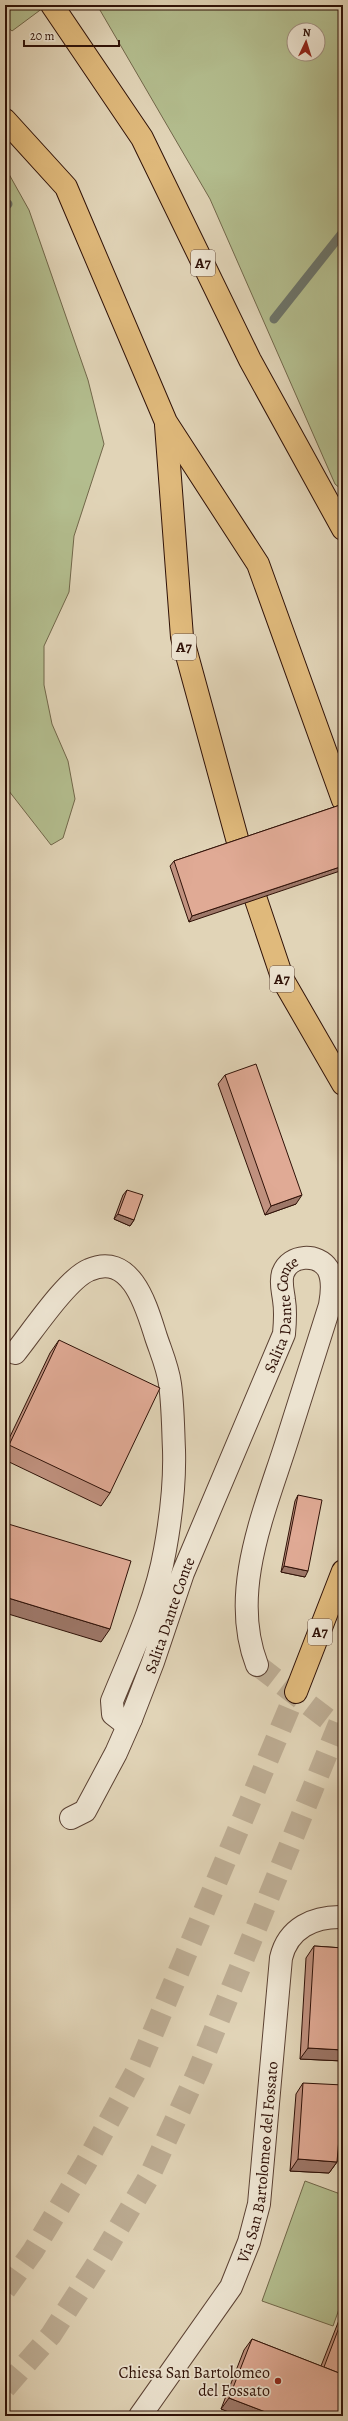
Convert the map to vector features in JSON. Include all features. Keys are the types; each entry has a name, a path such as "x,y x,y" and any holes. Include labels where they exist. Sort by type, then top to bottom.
{"highway":[{"name":"A7","path":"52,5 142,138 250,360 343,529"},
{"name":"A7","path":"5,120 66,187 166,422 258,564 343,800"},
{"name":"A7","path":"166,422 184,645 244,864 283,980 343,1084"},
{"name":"A7","path":"296,1692 343,1572"}],"street":[{"name":"Salita Dante Conte","path":"71,1818 85,1811 116,1753 131,1719 154,1662 183,1573 284,1334 285,1314 281,1284 283,1273 297,1259 306,1257 322,1262 328,1268 331,1276 332,1295 268,1500 253,1556 246,1613 249,1641 257,1665"},
{"name":"Salita Dante Conte","path":"15,1353 75,1279 90,1269 106,1267 124,1273 138,1289 165,1364 170,1383 174,1452 167,1536 153,1596 112,1701 113,1714 122,1721 131,1719"},
{"name":"Via San Bartolomeo del Fossato","path":"140,2416 231,2288 249,2242 259,2204 281,1958 284,1949 294,1934 302,1926 319,1919 343,1917"}],"green space":[{"path":"5,5 47,5 12,31 5,25"},
{"path":"97,5 343,5 343,491 335,484 210,199"},
{"path":"5,167 29,210 88,380 104,444 74,536 69,592 44,646 44,685 52,724 68,761 75,799 63,838 51,845 5,786"},
{"path":"305,2181 343,2195 343,2298 333,2326 262,2301"}],"building":[{"path":"343,804 343,866 192,916 174,861"},
{"path":"256,1064 302,1195 271,1206 225,1075"},
{"path":"127,1190 143,1195 134,1220 118,1214"},
{"path":"59,1340 160,1388 110,1493 9,1445"},
{"path":"298,1495 322,1500 308,1571 284,1566"},
{"path":"5,1523 131,1561 110,1629 5,1597"},
{"path":"314,1946 343,1948 343,2050 308,2048"},
{"path":"303,2083 343,2085 343,2139 339,2138 337,2162 298,2159"},
{"path":"343,2317 343,2363 339,2373 324,2367"},
{"name":"Chiesa San Bartolomeo del Fossato","path":"252,2339 339,2373 343,2363 343,2416 276,2416 229,2398"}],"waterway":[{"path":"5,207 8,204"},
{"path":"274,319 343,232"}],"tunnel":[{"path":"257,1665 343,1731"},
{"path":"5,2290 33,2251 86,2163 139,2066 296,1692"},
{"path":"5,2388 51,2335 102,2256 150,2175 198,2071 343,1714"}],"place":[{"name":"Chiesa San Bartolomeo del Fossato","path":"278,2381"}]}
